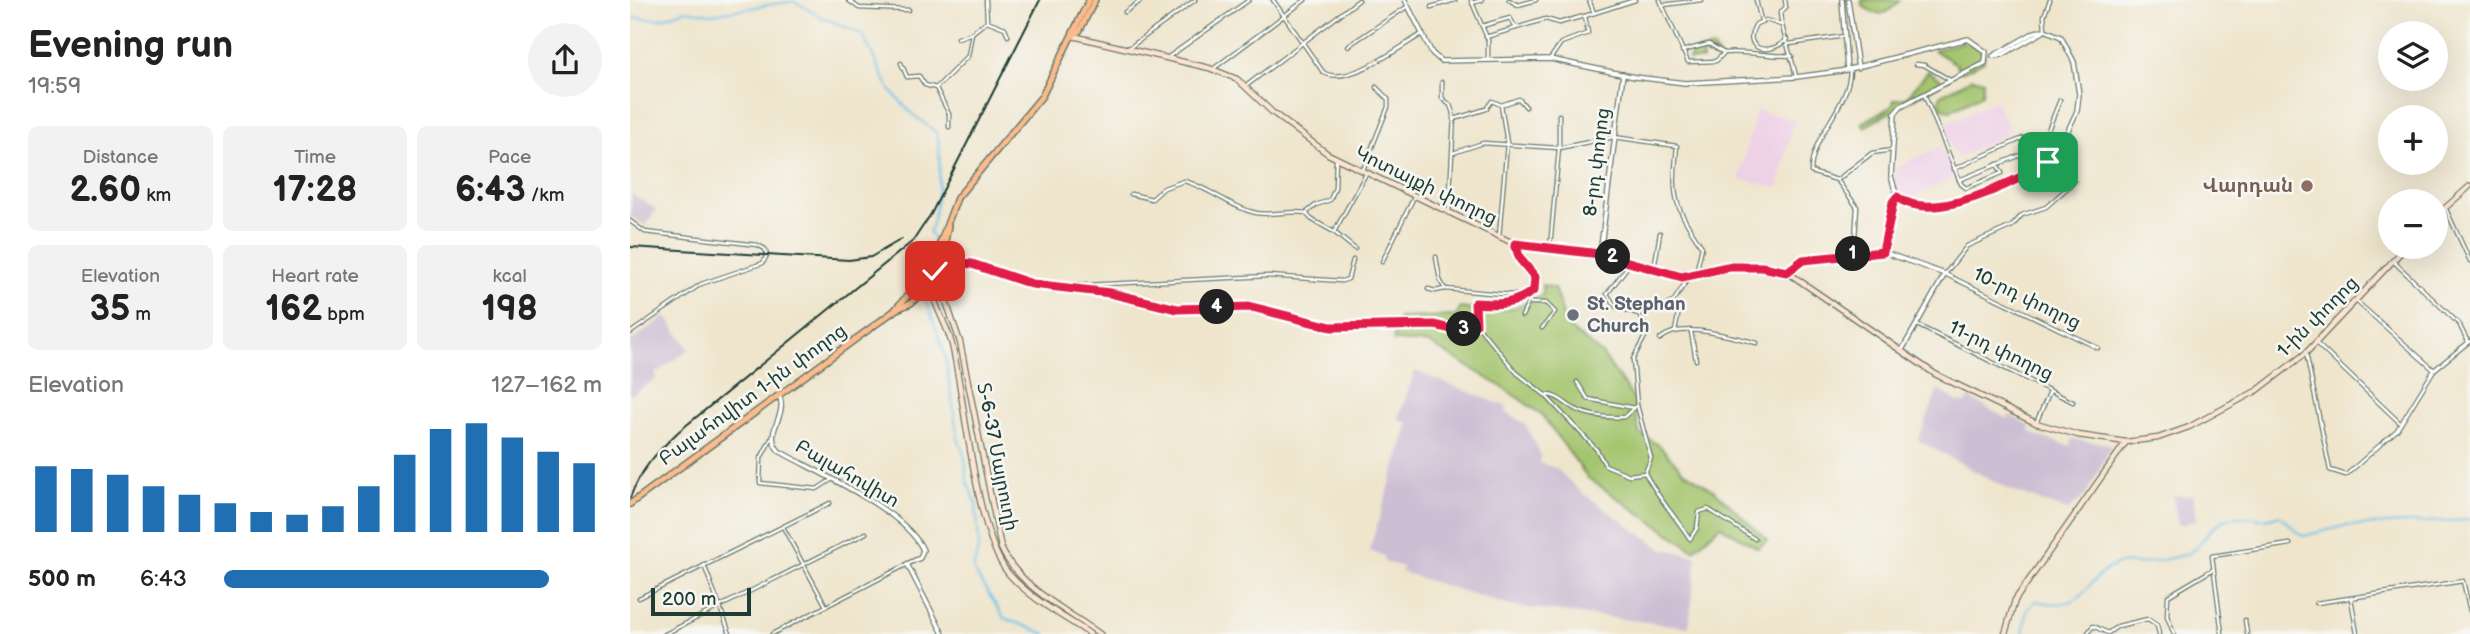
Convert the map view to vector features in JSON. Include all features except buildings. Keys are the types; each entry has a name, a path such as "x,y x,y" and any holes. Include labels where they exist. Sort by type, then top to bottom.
{"main road":[{"path":"894,311 930,270 957,198 1042,96 1088,0"},
{"path":"1073,36 1080,30 1095,0"},
{"name":"Կոտայքի փողոց","path":"1073,36 1213,69 1246,86 1272,111 1336,158 1515,244 1600,254 1689,277 1717,268 1744,266 1787,272 1935,374 2036,423 2078,435 2126,442"},
{"path":"2448,204 2470,186"},
{"path":"894,311 940,284 948,223"},
{"name":"1-ին փողոց","path":"2126,442 2158,438 2189,427 2258,390 2306,353 2393,261"},
{"path":"930,270 940,274"},
{"path":"923,281 930,288"},
{"name":"Տ-6-37 Մայրուղի","path":"940,284 960,342 1001,548 1017,572 1100,634"},
{"name":"Տ-6-37 Մայրուղի","path":"930,288 953,346 986,522 994,550 1008,573 1090,634"},
{"name":"Բալահովիտ 1-ին փողոց","path":"630,504 894,311"},
{"path":"2006,634 2015,600 2126,442"},
{"path":"986,522 994,520"}],"street":[{"path":"848,0 859,8 909,10"},
{"path":"986,0 987,21"},
{"path":"1125,12 1142,0"},
{"path":"1126,50 1195,0"},
{"path":"1167,58 1249,0"},
{"path":"1273,0 1323,72 1339,78 1367,67 1422,34"},
{"path":"1213,69 1305,0"},
{"path":"1246,86 1359,0"},
{"path":"1405,0 1422,34 1441,61 1488,58 1550,59 1685,83 1796,77 1858,68 1962,38 1974,42 1989,56"},
{"path":"1431,7 1455,0"},
{"path":"1482,0 1471,1 1486,37 1488,58"},
{"path":"1509,0 1518,5 1536,0"},
{"path":"1589,0 1594,13"},
{"path":"1486,37 1546,19 1559,23 1635,0"},
{"path":"1661,0 1686,61 1716,61 1724,53"},
{"path":"1663,5 1702,0"},
{"path":"1756,0 1761,21"},
{"path":"1785,0 1786,7 1780,13 1781,25 1788,41 1796,77"},
{"path":"1842,0 1849,88 1820,140 1811,167 1813,174 1837,180 1857,207 1855,239 1859,253"},
{"path":"1848,0 1858,68"},
{"path":"2045,30 2044,16 2050,0"},
{"path":"1348,46 1408,6"},
{"path":"1550,59 1561,43 1588,33 1585,16"},
{"path":"1482,26 1510,18 1516,28"},
{"path":"1781,25 1771,20 1761,21 1754,27 1752,35 1759,49 1775,49 1788,41 1846,36"},
{"path":"958,38 972,33 987,21"},
{"path":"987,21 1005,28 1008,36"},
{"path":"2045,30 2056,33 2067,45 2074,62 2079,91 2078,109 2064,143 2054,157 1996,188 1951,203 1925,206 1897,197 1891,176 1897,110 2036,32 2045,30"},
{"path":"936,88 968,56 972,33"},
{"path":"1682,51 1709,44 1724,53 1746,51 1761,56 1792,56"},
{"path":"901,62 907,77 919,76 925,85 936,88 948,114 949,127"},
{"path":"1916,64 1924,65 1950,80"},
{"name":"8-րդ փողոց","path":"1600,254 1623,74"},
{"path":"1442,82 1442,98 1450,105 1454,119 1450,211"},
{"path":"1334,232 1365,171 1388,107 1388,99 1376,88"},
{"path":"1924,94 1954,169 1966,188 2002,173 1997,164"},
{"path":"1454,119 1486,109 1492,101 1501,104 1519,99 1526,107"},
{"path":"1954,169 2023,138 2044,140 2060,100"},
{"path":"1499,236 1507,143 1501,104"},
{"path":"1550,250 1559,148 1559,115"},
{"path":"1453,153 1483,143 1559,148 1614,137 1677,146 1673,189 1678,210 1702,247 1695,276"},
{"path":"1959,180 2036,149"},
{"path":"1837,180 1872,153 1892,150"},
{"path":"1306,213 1316,205 1330,200 1335,188 1336,158"},
{"path":"1130,194 1152,199 1164,188 1184,181 1225,202 1258,213 1292,210 1306,213 1355,249"},
{"path":"1902,350 1945,274 1967,246 2012,226 2022,215 2046,207 2074,182"},
{"path":"1382,261 1415,195"},
{"path":"1883,252 1893,202 1897,197"},
{"path":"2448,213 2470,261"},
{"path":"630,221 645,232 758,245 765,249 767,255 763,263 701,284 630,333"},
{"path":"1654,269 1660,233"},
{"path":"1515,244 1520,259 1535,277 1536,284 1515,302 1490,305 1473,303 1476,324 1517,373 1545,395 1597,450 1605,465 1629,475 1645,473"},
{"path":"1787,272 1803,260 1883,252 1945,274"},
{"path":"1436,257 1440,280 1445,289"},
{"path":"1057,286 1268,276 1342,281 1348,279 1353,260"},
{"path":"942,261 972,264 1032,284 1110,293 1177,309 1252,307 1331,327 1435,325 1458,331 1476,324"},
{"path":"2306,353 2330,470 2349,475 2397,430 2434,370 2469,341 2459,324 2393,261"},
{"path":"1631,262 1608,297 1616,307 1639,313 1672,302 1689,277"},
{"name":"10-րդ փողոց","path":"1945,274 2098,348"},
{"path":"1429,289 1525,296"},
{"path":"1525,296 1528,301"},
{"path":"2355,300 2434,370"},
{"path":"1522,316 1528,301"},
{"path":"1528,301 1546,303 1554,308 1555,314 1542,328"},
{"path":"1672,302 1678,316 1675,331"},
{"path":"1639,313 1648,333 1633,359 1635,407 1651,458 1645,473 1659,502 1677,519 1690,539 1697,528 1699,512 1708,509 1755,539"},
{"name":"11-րդ փողոց","path":"1917,325 2073,402"},
{"path":"1660,339 1675,331 1713,332 1757,343"},
{"path":"1691,332 1696,360"},
{"path":"2315,342 2400,423"},
{"path":"1577,383 1588,398 1635,407"},
{"path":"2036,423 2050,391"},
{"path":"1545,395 1554,396 1589,415 1625,417 1635,407"},
{"name":"Բալահովիտ","path":"779,396 781,408 771,439 779,451 875,504 911,530 923,550 920,558 907,565"},
{"path":"771,439 761,458 760,484 817,489 831,480"},
{"path":"639,598 830,502"},
{"path":"783,527 826,606"},
{"path":"665,634 866,533"},
{"path":"2222,634 2211,556 2290,544"},
{"path":"704,565 730,634"},
{"path":"772,634 907,565 942,626 943,634"},
{"path":"2174,634 2167,616 2168,596 2212,570"},
{"path":"2316,603 2463,581 2470,610"},
{"path":"2351,598 2357,634"},
{"path":"2087,634 2093,626 2108,633 2118,626 2148,619 2157,625 2159,634"},
{"path":"2245,620 2247,634"}],"shaded area":[{"path":"1995,100 2011,132 1958,158 1942,127"},
{"path":"1756,110 1794,120 1778,188 1739,179"},
{"path":"1940,146 1955,177 1909,200 1899,193 1893,179 1895,168"},
{"path":"632,194 656,209 646,226 630,216"},
{"path":"666,316 689,349 656,373 656,379 630,396 630,342"},
{"path":"1415,371 1507,407 1506,412 1525,424 1541,455 1539,463 1556,468 1582,493 1661,548 1697,556 1689,627 1511,606 1401,572 1403,567 1384,562 1384,556 1369,551 1409,423 1398,420"},
{"path":"1938,390 1958,402 1966,403 1969,398 2007,419 2010,415 2031,427 2029,431 2040,437 2070,446 2072,439 2110,444 2111,447 2085,496 2068,510 2042,502 2006,488 1918,440"},
{"path":"2193,495 2196,520 2178,526 2173,496"}],"green space":[{"path":"1862,0 1900,0 1887,12 1878,14 1862,5"},
{"path":"1967,41 1984,53 1984,61 1961,72 1956,64 1934,50"},
{"path":"1713,48 1719,56 1715,58 1714,52 1702,54 1703,60 1689,60 1692,52"},
{"path":"1928,71 1941,79 1941,83 1864,127 1862,123 1892,106 1894,100 1906,98"},
{"path":"1973,78 1983,81 1982,94 1950,111 1942,108 1939,101 1941,95"},
{"path":"1542,285 1554,288 1567,327 1602,354 1633,398 1639,433 1660,446 1682,470 1715,491 1767,540 1758,548 1720,526 1694,550 1588,478 1541,414 1429,343 1393,341 1399,318 1456,316 1460,308 1493,311 1512,308 1543,295"}],"waterway":[{"path":"630,18 660,19 686,10 712,14 794,1 819,16 862,34 890,90 911,113 937,133 939,183 929,233 934,238 933,248 915,276 917,280"},
{"path":"924,294 945,355 967,481 976,503 979,545 973,570 1004,618 1046,634"},
{"path":"2023,634 2027,610 2036,601 2067,603 2076,599 2105,571 2118,564 2140,564 2187,554 2220,522 2234,517 2265,519 2279,515 2303,536 2345,526 2470,520"}],"railway":[{"path":"630,498 650,462 678,432 913,241 931,214 1040,0"},
{"path":"630,247 849,260 871,257 902,239"}],"place":[{"name":"Վարդան","path":"2307,186"},
{"name":"St. Stephan Church","path":"1573,315"}],"route":[{"path":"935,271 940,274 942,261 972,264 1032,284 1110,293 1177,309 1252,307 1331,327 1440,325 1458,331 1472,323 1476,324 1475,303 1490,305 1515,302 1534,290 1535,277 1520,259 1515,244 1600,254 1682,277 1695,276 1717,268 1744,266 1787,272 1794,264 1803,260 1883,252 1893,202 1897,197 1906,203 1925,206 1947,204 1996,188 2048,162"}]}
